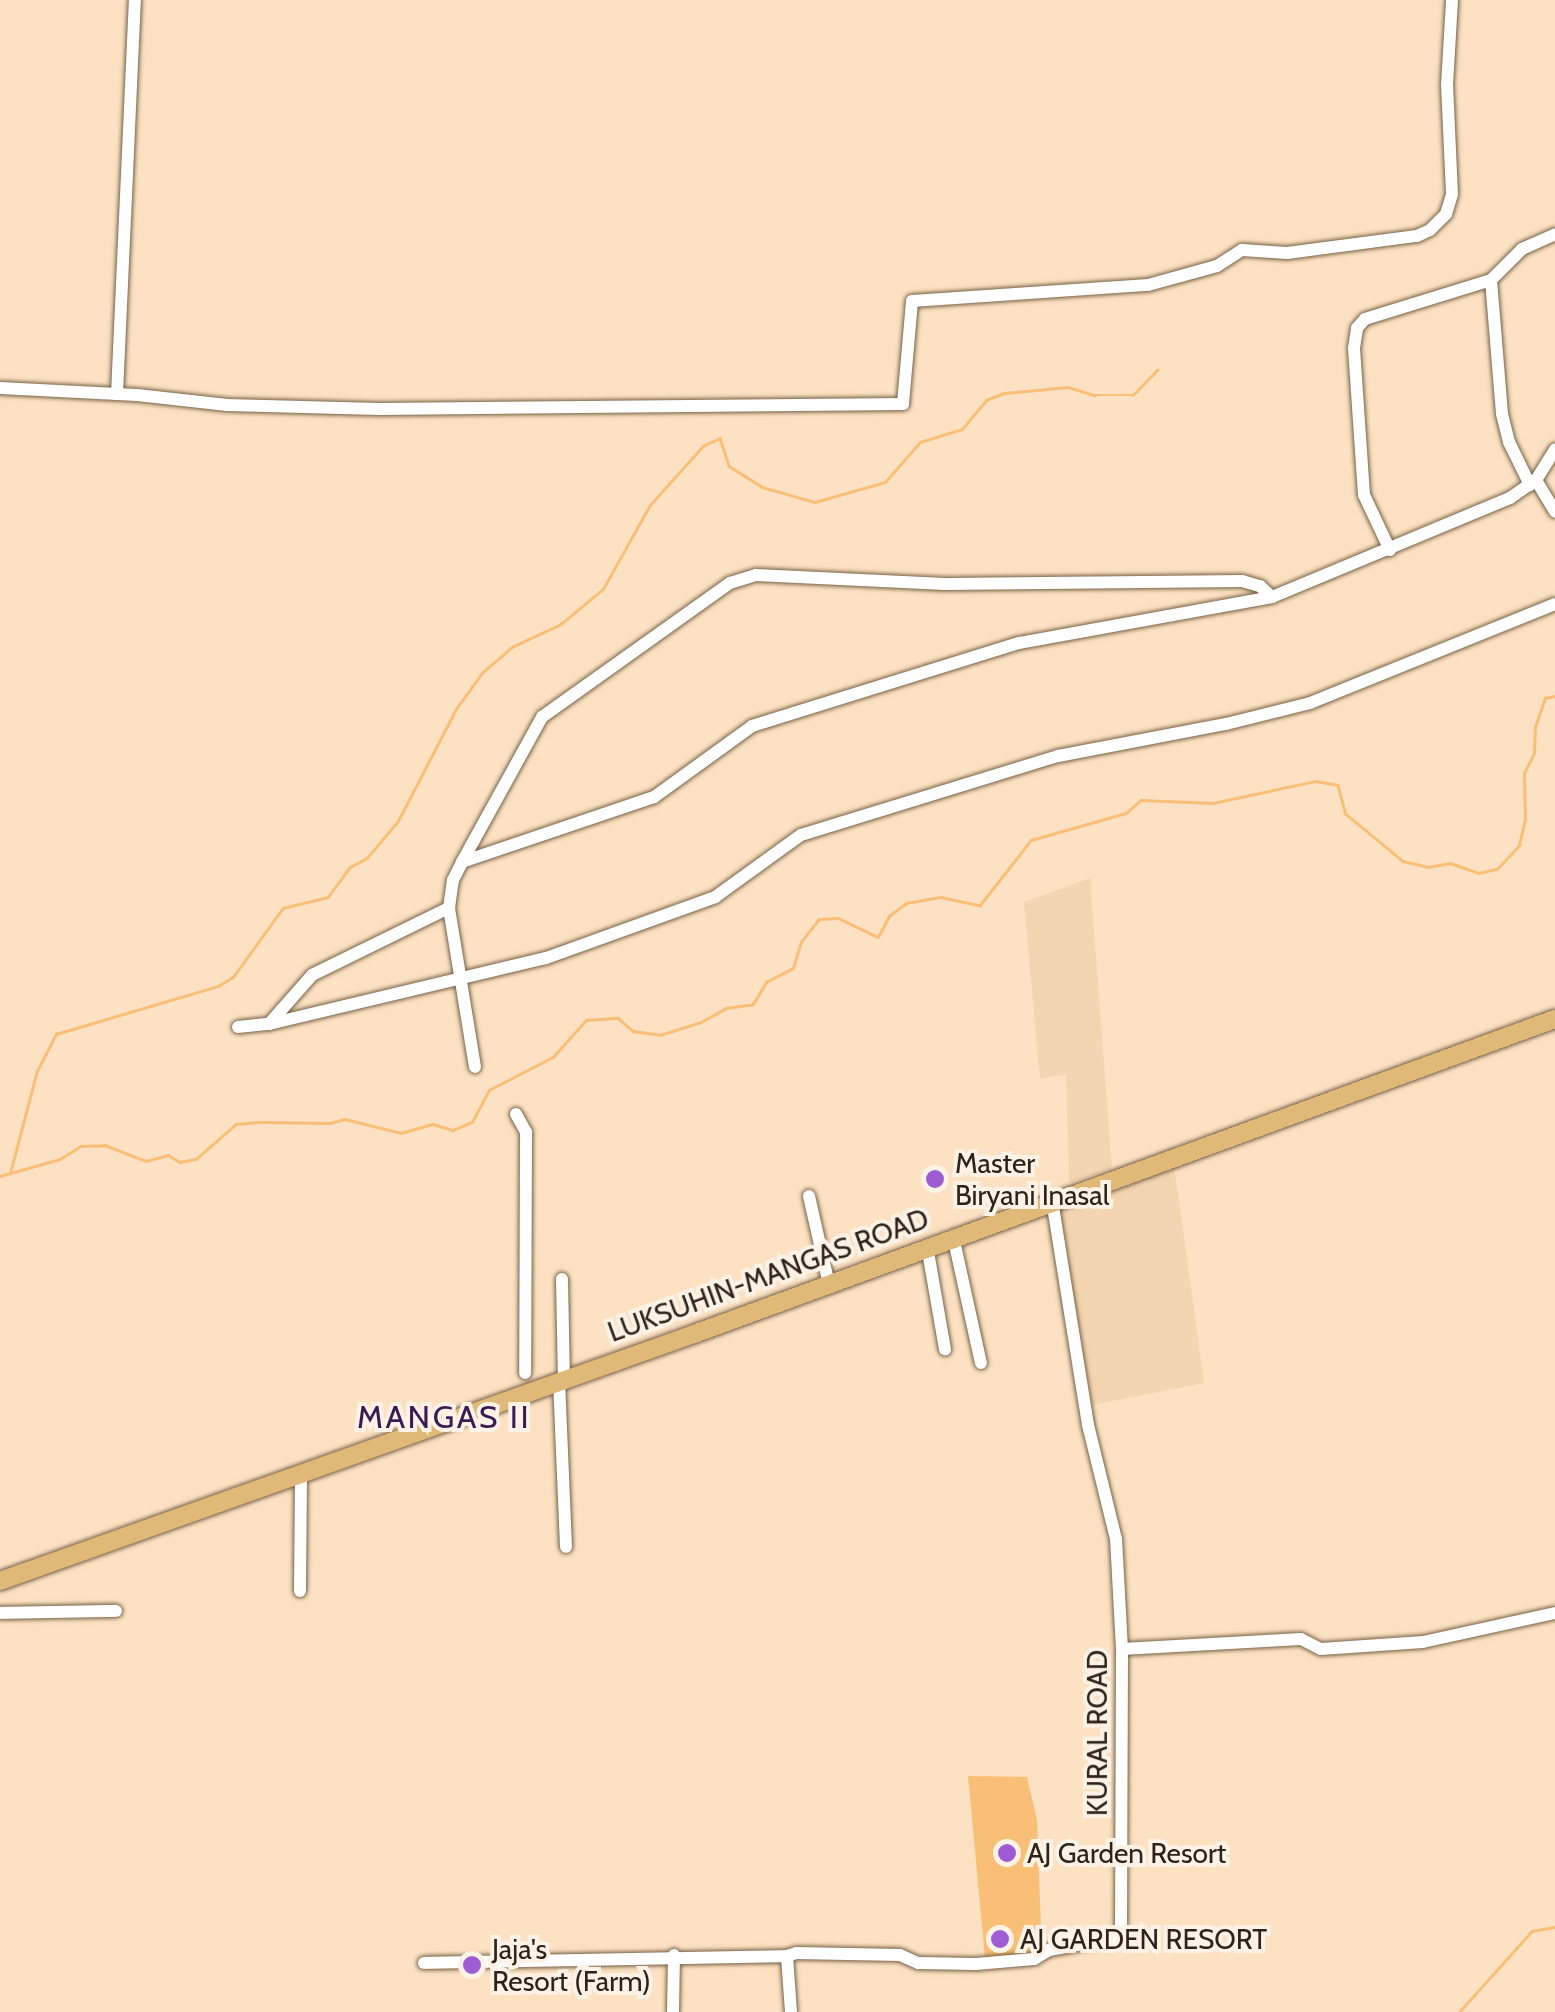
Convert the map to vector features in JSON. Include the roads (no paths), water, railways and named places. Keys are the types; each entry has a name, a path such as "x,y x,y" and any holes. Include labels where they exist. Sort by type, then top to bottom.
{"main road":[{"name":"LUKSUHIN-MANGAS ROAD","path":"0,1581 301,1473 524,1381 561,1379 830,1285 953,1236 1555,1019"}],"street":[{"path":"117,394 135,0"},
{"path":"0,388 227,405 379,409 903,404 912,301 1148,285 1217,266 1242,250 1287,253 1417,236 1430,230 1446,214 1452,194 1446,85 1452,0"},
{"path":"1390,550 1364,495 1354,348 1357,328 1364,319 1491,280 1522,249 1555,234"},
{"path":"1491,280 1502,414 1509,442 1555,512"},
{"path":"462,862 654,798 752,726 1020,643 1272,597 1390,550 1533,482 1555,450"},
{"path":"475,1067 448,908 453,880 462,862 542,717 744,576 944,584 1242,581 1260,586 1272,597"},
{"path":"238,1028 270,1024 546,958 701,903 781,847 825,827 1058,756 1310,704 1555,604"},
{"path":"270,1024 312,975 448,908"},
{"path":"516,1114 526,1132 524,1381"},
{"path":"809,1196 830,1285"},
{"name":"KURAL ROAD","path":"787,1956 900,1955 918,1963 976,1964 1034,1959 1049,1950 1120,1937 1122,1650 1114,1517 1099,1481 1052,1200"},
{"path":"953,1236 982,1362"},
{"path":"926,1246 945,1350"},
{"path":"562,1279 566,1548"},
{"path":"300,1590 301,1473"},
{"path":"0,1614 116,1611"},
{"path":"1122,1650 1301,1639 1321,1648 1423,1642 1555,1613"},
{"path":"673,2012 674,1955"},
{"path":"424,1963 674,1955 787,1956 791,2012"}],"waterway":[{"path":"10,1173 37,1071 56,1034 218,986 233,977 283,908 328,897 350,867 367,858 398,821 456,709 482,673 512,647 561,624 603,589 650,505 703,446 720,438 729,466 762,487 815,502 885,482 920,442 962,429 986,400 1004,393 1068,387 1095,395 1133,395 1157,370"},
{"path":"0,1176 60,1159 81,1146 105,1145 146,1161 168,1155 180,1162 196,1159 236,1124 330,1123 345,1119 401,1133 433,1124 453,1130 472,1122 489,1090 553,1057 586,1020 618,1018 633,1031 660,1035 701,1022 726,1008 753,1004 766,982 793,968 801,942 819,919 838,918 878,937 889,916 906,903 941,897 980,905 1031,840 1126,813 1141,800 1213,803 1316,781 1338,785 1346,814 1403,861 1428,867 1450,863 1479,873 1497,869 1519,845 1525,820 1524,773 1534,753 1535,727 1545,698 1555,696"},
{"path":"1459,2012 1532,1931 1555,1927"}],"place":[{"name":"Master Biryani Inasal","path":"935,1179"},
{"name":"AJ Garden Resort","path":"1007,1853"},
{"name":"AJ GARDEN RESORT","path":"1000,1939"},
{"name":"Jaja's Resort (Farm)","path":"472,1965"}],"district":[{"name":"MANGAS II","path":"444,1417"}]}
